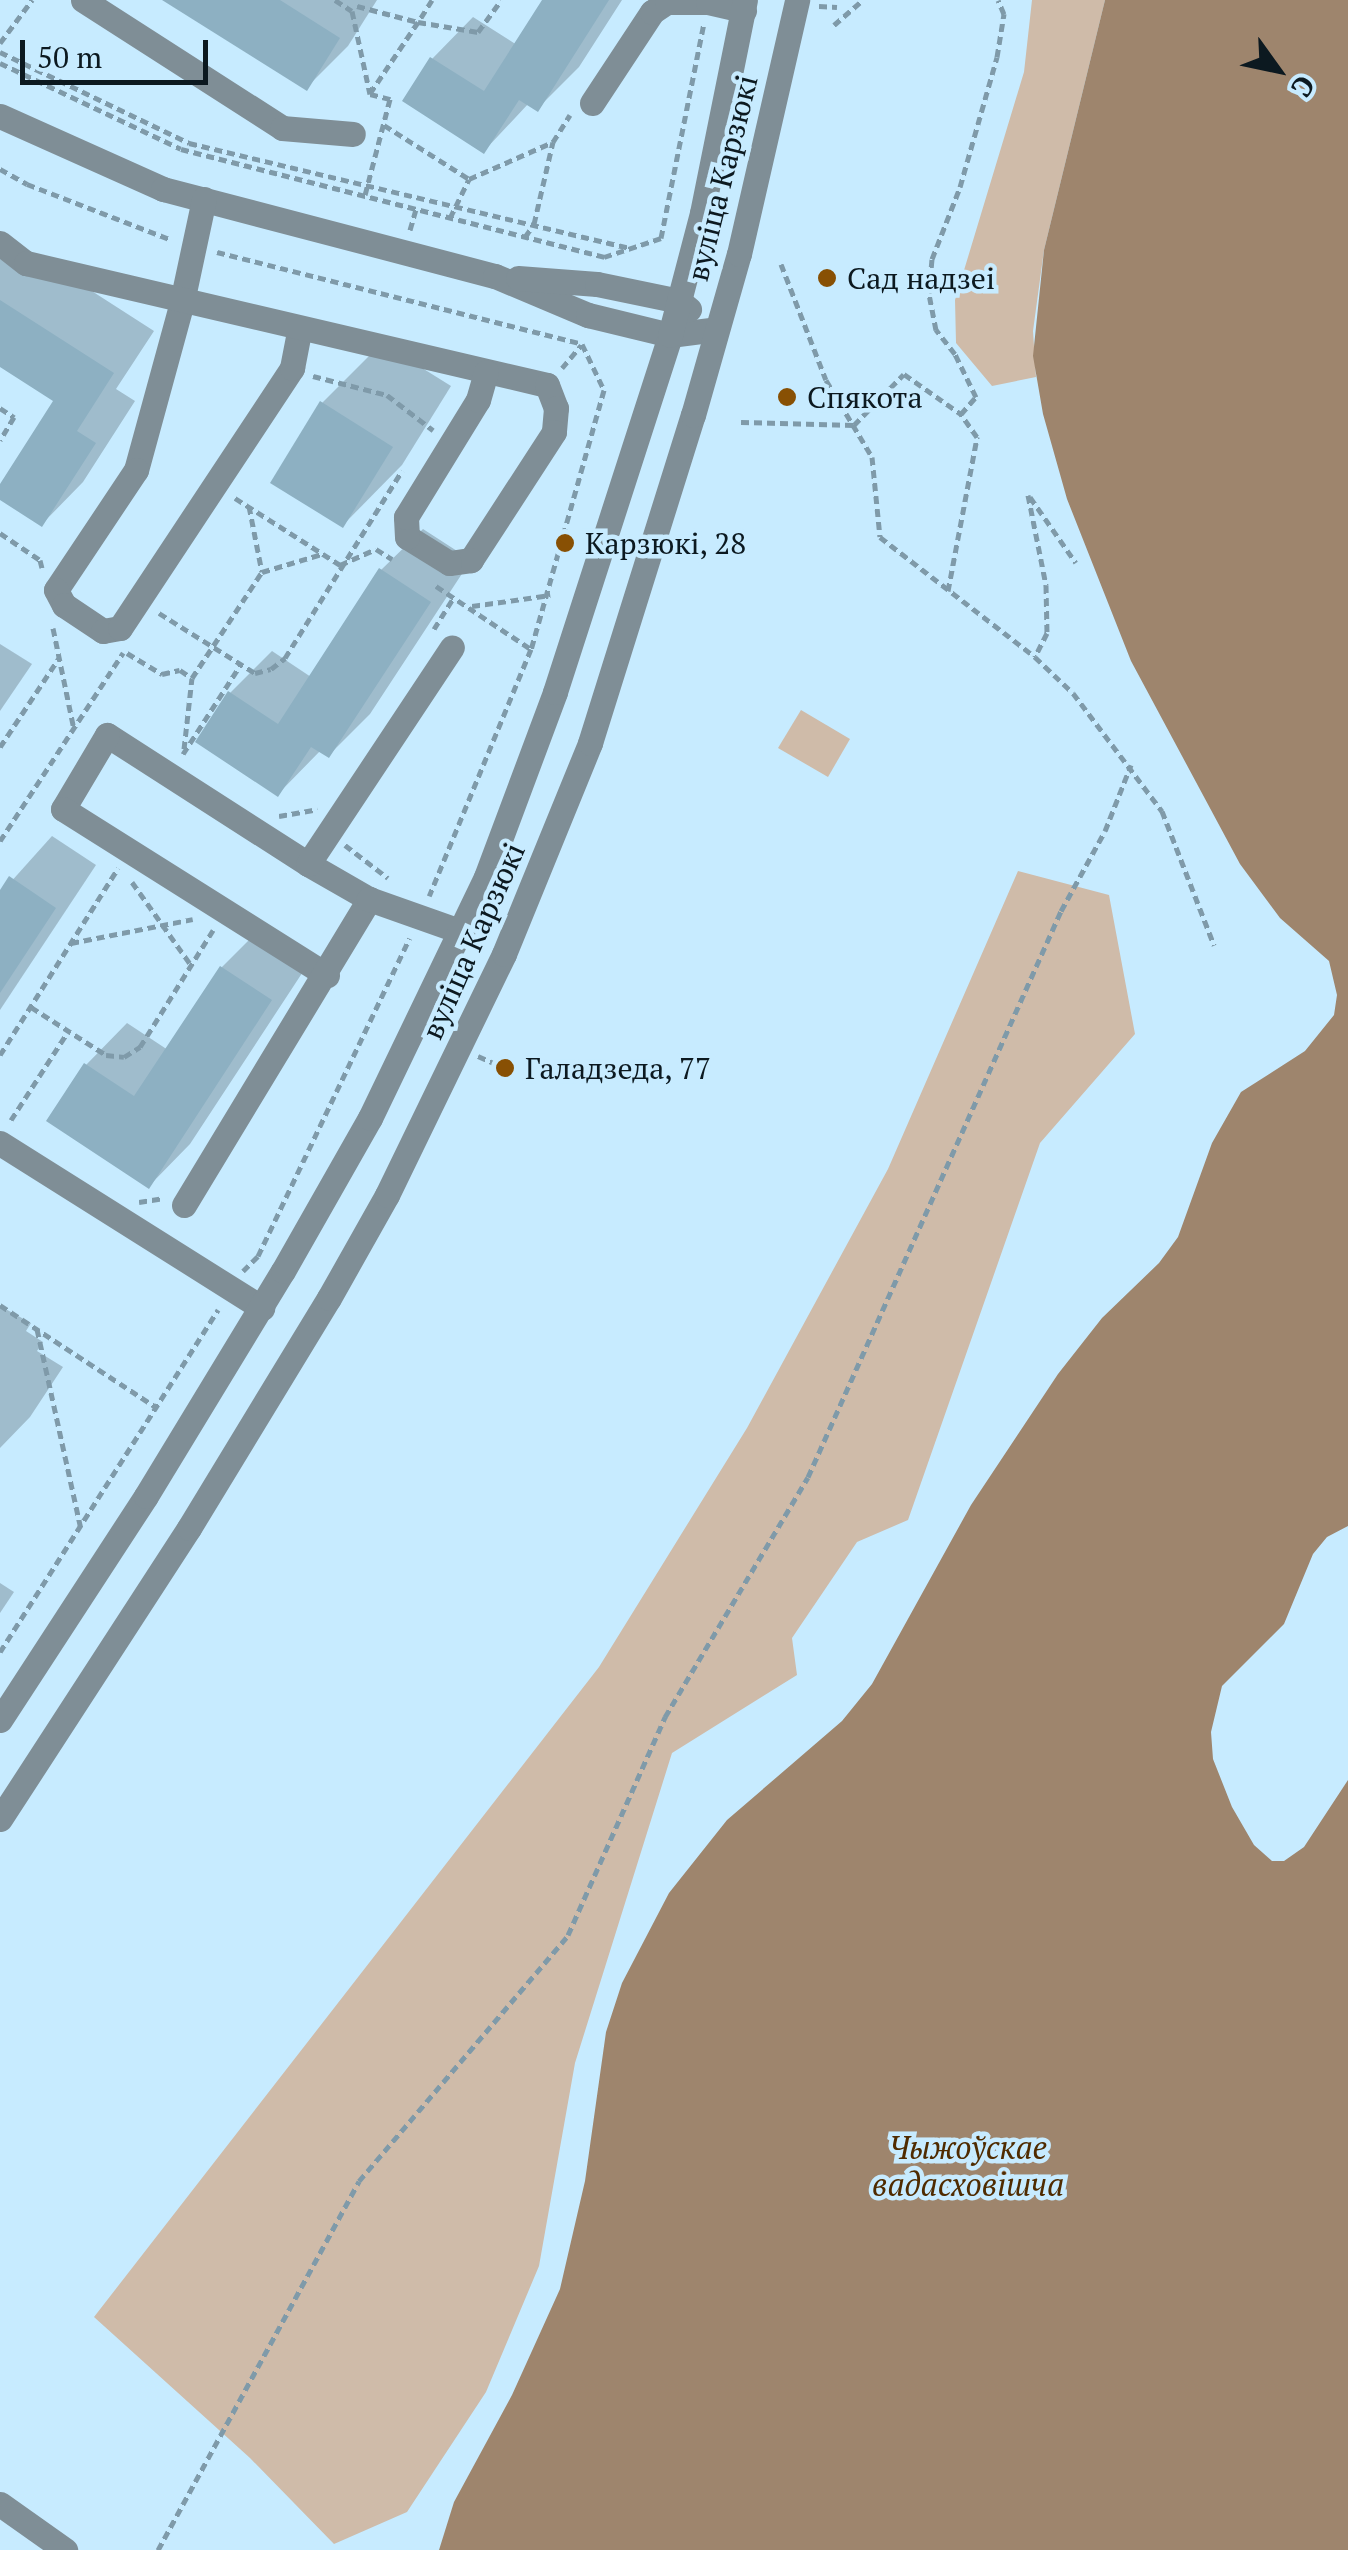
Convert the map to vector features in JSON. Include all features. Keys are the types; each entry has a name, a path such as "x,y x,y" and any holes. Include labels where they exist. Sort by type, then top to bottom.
{"street":[{"path":"83,0 282,128 353,134"},
{"name":"вуліца Карзюкі","path":"0,1819 188,1528 329,1298 462,1048 590,743 739,254 797,0"},
{"path":"592,103 652,12 667,2 744,5"},
{"name":"вуліца Карзюкі","path":"0,1720 262,1308 370,1118 462,932 555,692 670,335 702,214 744,5"},
{"path":"0,116 163,188 495,276 588,316 670,335 717,329"},
{"path":"204,199 182,302 136,470 56,590 64,605 103,631 120,628 292,368 299,331"},
{"path":"0,243 26,264 299,331 547,385 556,408 554,432 471,560 449,564 408,537 406,516 441,436 478,400 486,372"},
{"path":"495,276 596,284 678,301 717,329"},
{"path":"308,864 452,647"},
{"path":"327,974 63,809 107,736 370,899 462,932"},
{"path":"182,1200 327,974 370,899"},
{"path":"2,1136 262,1308"},
{"path":"0,2504 65,2550"}],"path":[{"path":"0,42 32,0"},
{"path":"335,0 418,22 478,32 501,0"},
{"path":"370,94 432,0"},
{"path":"834,25 863,0"},
{"path":"961,414 976,396 955,354 936,330 929,293 932,259 960,187 996,57 1004,14 998,0"},
{"path":"0,62 181,149 604,257 661,238 708,2"},
{"path":"357,6 370,94"},
{"path":"0,52 189,143 630,248"},
{"path":"364,195 390,99 370,94"},
{"path":"384,125 469,179"},
{"path":"450,218 469,179 553,142 534,224 524,237"},
{"path":"0,168 148,234 582,344 604,390 550,595 420,918"},
{"path":"781,264 826,380 872,457 880,537 1035,657 1074,694 1162,811 1214,945"},
{"path":"304,374 387,396 441,436"},
{"path":"742,422 854,425 904,374 961,414 978,436 948,591"},
{"path":"0,408 14,418 0,440"},
{"path":"420,443 441,436"},
{"path":"152,608 256,673 271,669 285,658 410,458"},
{"path":"228,493 340,566"},
{"path":"1035,657 1047,634 1046,585 1028,494 1076,564"},
{"path":"249,506 262,572"},
{"path":"0,532 40,560 44,580"},
{"path":"340,566 376,549 407,568"},
{"path":"183,753 192,678 262,572 322,554"},
{"path":"422,578 531,649"},
{"path":"470,606 550,595"},
{"path":"52,619 74,729"},
{"path":"0,841 134,637"},
{"path":"124,651 162,674 180,670 192,678"},
{"path":"0,747 59,658"},
{"path":"176,764 241,664"},
{"path":"158,2550 360,2181 568,1935 665,1716 808,1477 1061,911 1105,832 1130,765"},
{"path":"27,800 43,810"},
{"path":"0,1055 122,863 191,965"},
{"path":"72,943 206,916 189,906"},
{"path":"30,1007 106,1055 124,1057 140,1047 217,924"},
{"path":"2,1136 69,1030"},
{"path":"123,1205 182,1200"},
{"path":"0,1304 156,1407"},
{"path":"37,1329 81,1529"}],"shaded area":[{"path":"1032,0 1105,0 1044,250 1033,331 1036,377 992,386 956,343 955,300 1024,72"},
{"path":"801,710 850,739 828,777 778,748"},
{"path":"1018,871 1109,895 1135,1034 1040,1143 908,1520 857,1542 792,1638 797,1675 672,1753 575,2063 539,2266 486,2392 407,2512 334,2544 250,2458 94,2317 599,1667 747,1428 888,1169"}],"water":[{"name":"Чыжоўскае вадасховішча","path":"1105,0 1348,0 1348,1526 1327,1537 1313,1554 1284,1624 1222,1686 1211,1732 1213,1759 1232,1807 1254,1845 1272,1861 1284,1861 1304,1847 1348,1780 1348,2550 439,2550 454,2502 512,2395 560,2289 585,2181 606,2032 622,1983 669,1893 727,1820 842,1721 872,1684 971,1505 1058,1374 1102,1318 1159,1263 1178,1237 1212,1143 1241,1092 1305,1051 1334,1015 1337,995 1329,961 1280,918 1240,864 1131,661 1067,499 1043,414 1033,356 1044,250"}],"building":[{"path":"162,0 280,0 340,38 307,91"},
{"path":"542,0 609,0 538,112 519,100 484,154 402,101 430,57 484,91"},
{"path":"0,300 114,373 77,431 96,443 42,527 0,500 0,484 53,401 0,367"},
{"path":"320,401 393,447 343,528 270,483"},
{"path":"379,568 431,602 329,758 311,747 278,797 195,742 228,691 278,724"},
{"path":"9,876 56,908 0,993 0,890"},
{"path":"220,966 272,1000 149,1189 46,1121 84,1063 134,1096"}],"place":[{"name":"Сад надзеі","path":"827,278"},
{"name":"Спякота","path":"787,397"},
{"name":"Карзюкі, 28","path":"565,543"},
{"name":"Галадзеда, 77","path":"505,1068"}]}
